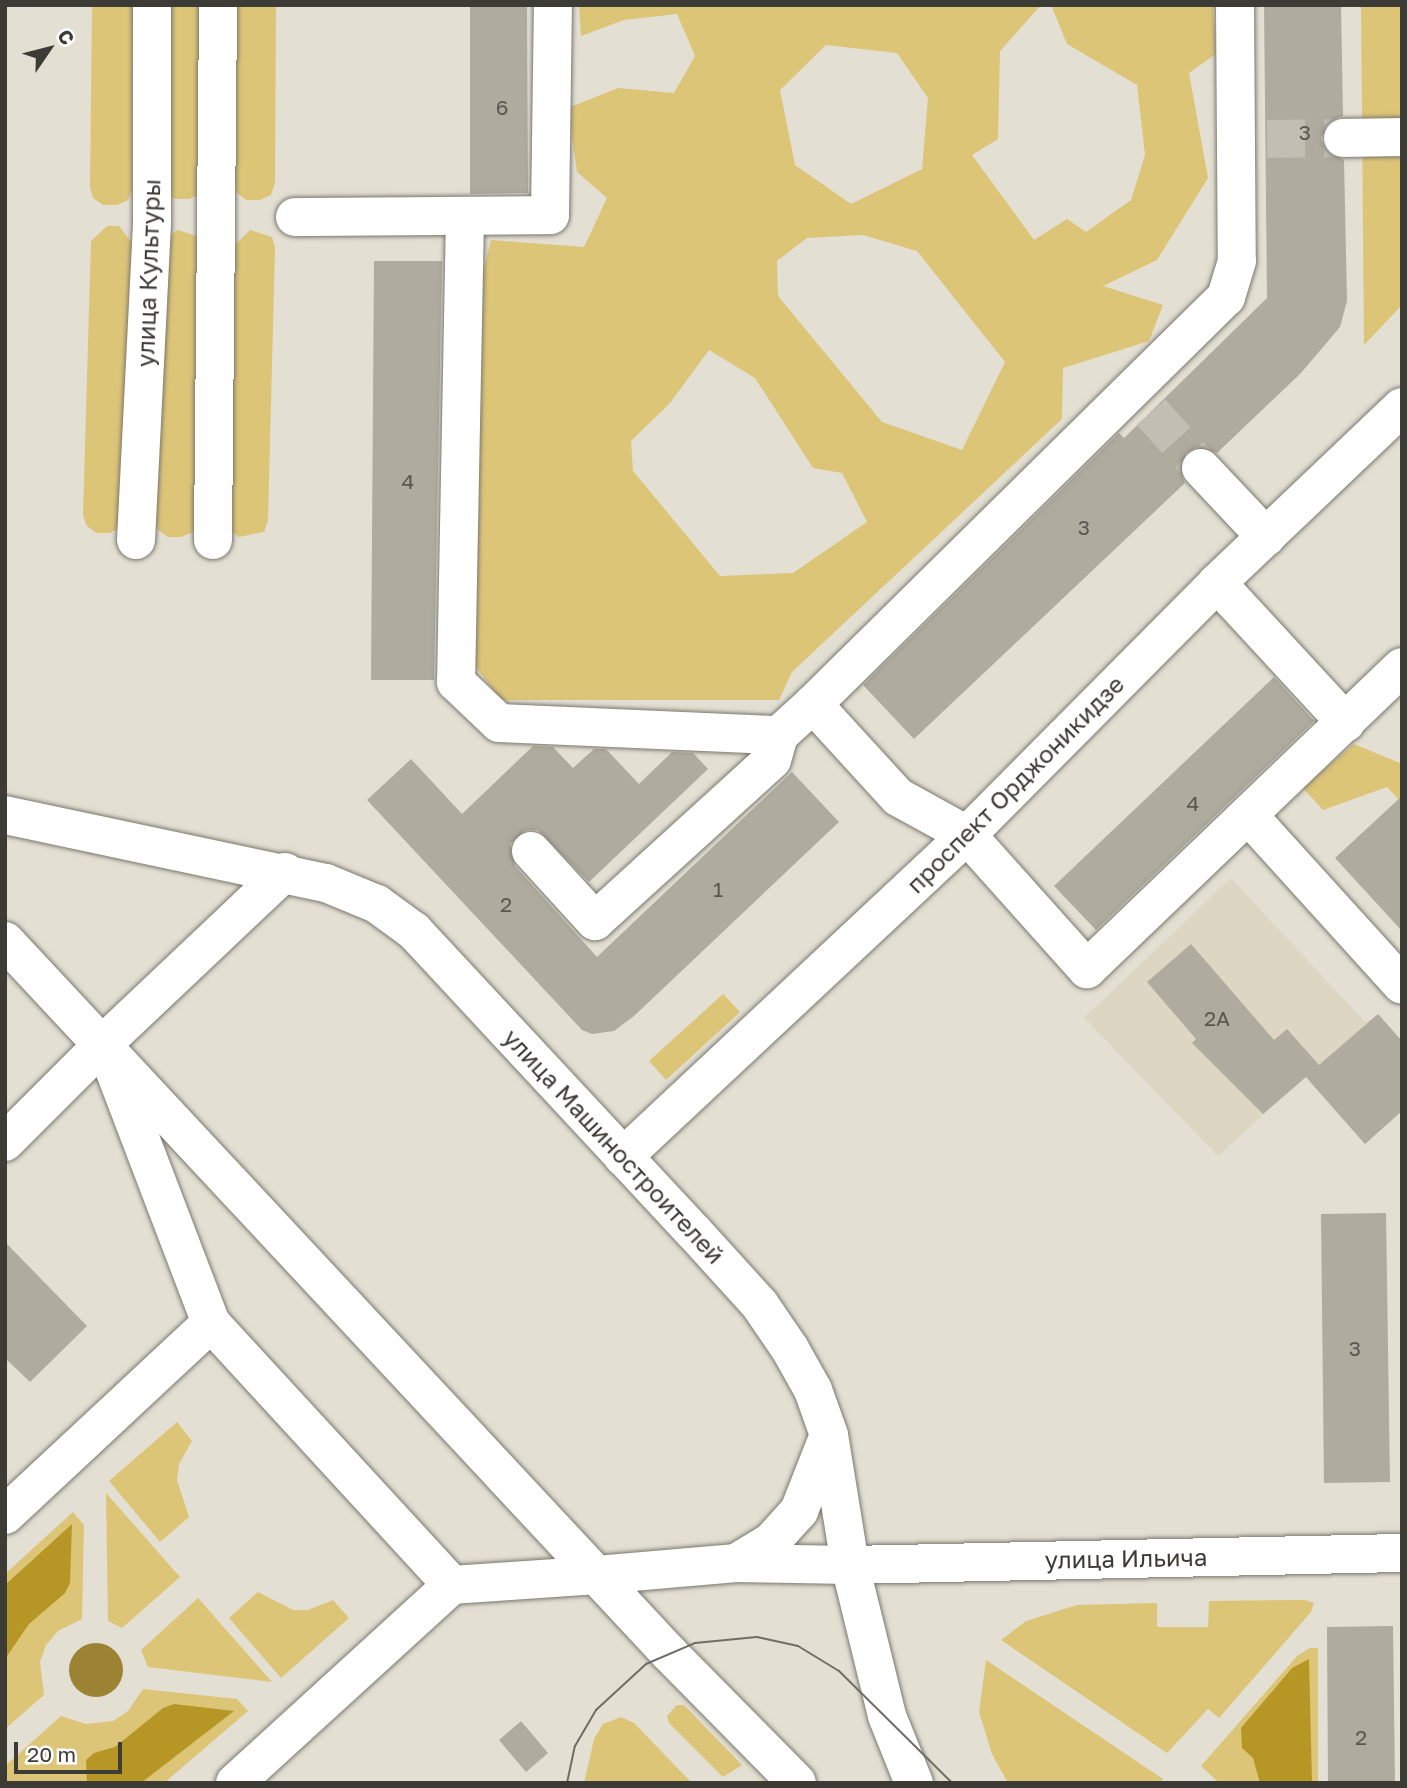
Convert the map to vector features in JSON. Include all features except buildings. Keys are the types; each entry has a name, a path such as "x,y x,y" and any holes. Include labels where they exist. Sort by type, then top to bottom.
{"street":[{"name":"улица Культуры","path":"135,540 152,220 152,5"},
{"path":"213,540 218,5"},
{"path":"295,217 550,215 553,5"},
{"path":"531,851 595,921 772,760 779,735 1141,401 1226,297 1232,285 1252,139 1235,5"},
{"path":"1343,138 1402,137"},
{"path":"465,216 456,682 499,723 779,735"},
{"name":"проспект Орджоникидзе","path":"623,1157 967,835 1217,583 1402,407"},
{"path":"1201,468 1266,537"},
{"path":"1217,583 1346,723"},
{"path":"813,704 898,797 967,835 1098,981 1248,815 1402,667"},
{"path":"1248,815 1402,985"},
{"name":"улица Машиностроителей","path":"5,816 285,872 354,892 396,916 623,1157 760,1305 807,1380 829,1436 850,1565 887,1716 914,1783"},
{"path":"5,1142 104,1043 285,872"},
{"path":"5,941 104,1043 597,1575 797,1783"},
{"path":"104,1043 211,1323 452,1585 235,1783"},
{"path":"5,1515 211,1323"},
{"path":"736,1563 771,1542 799,1511 817,1474 829,1436"},
{"name":"улица Ильича","path":"452,1585 736,1563 850,1565 1402,1552"}],"shaded area":[{"path":"92,5 133,5 132,189 128,200 117,205 103,205 93,198 90,187"},
{"path":"163,5 205,5 200,194 189,199 175,199 165,192"},
{"path":"235,5 276,5 275,183 271,195 260,200 246,200 236,192 233,182"},
{"path":"579,5 1041,5 1000,51 998,139 972,155 1034,240 1067,219 1086,232 1131,200 1145,155 1137,85 1067,44 1051,5 1213,5 1216,54 1189,73 1208,178 1157,260 1103,286 1163,305 1149,341 1063,368 1062,419 792,672 779,700 501,700 473,663 482,276 491,240 584,247 607,198 577,172 568,108 618,88 674,93 695,56 677,14 624,20 581,36","holes":["826,45 897,53 928,98 922,169 851,204 795,165 780,90","863,235 917,251 1005,362 962,450 882,422 778,296 777,261 807,238","709,350 755,378 813,468 842,473 867,522 793,573 720,576 633,471 631,441 670,403"]},
{"path":"1361,5 1402,5 1402,305 1364,345"},
{"path":"107,226 119,226 132,243 121,527 110,533 96,533 86,525 83,515 91,241"},
{"path":"178,230 199,237 197,520 193,532 181,537 168,537 157,529 155,519 168,236"},
{"path":"250,230 272,237 275,248 268,520 264,532 239,537 229,530 234,246"},
{"path":"1354,744 1402,764 1402,803 1387,787 1323,810 1303,788"},
{"path":"1231,878 1366,1023 1378,1014 1402,1041 1402,1111 1365,1144 1305,1077 1218,1156 1084,1018"},
{"path":"723,994 740,1012 666,1080 649,1061"},
{"path":"177,1422 192,1441 179,1464 177,1480 189,1517 160,1542 109,1481"},
{"path":"106,1493 180,1577 122,1628 108,1621"},
{"path":"73,1512 84,1525 82,1619 58,1631 46,1645 40,1662 44,1695 5,1729 5,1574"},
{"path":"72,1524 70,1583 65,1593 29,1624 5,1659 5,1585"},
{"path":"258,1592 293,1610 308,1610 333,1600 349,1618 281,1678 229,1618"},
{"path":"198,1598 272,1682 148,1667 141,1650"},
{"path":"1305,1600 1314,1603 1311,1612 1219,1718 1208,1709 1167,1753 1001,1640 1026,1621 1077,1605 1157,1603 1157,1627 1208,1627 1209,1601"},
{"path":"96,1643 115,1651 123,1670 115,1689 96,1697 77,1689 69,1670 77,1651"},
{"path":"1310,1648 1318,1648 1318,1783 1219,1783 1201,1766 1297,1656"},
{"path":"1309,1659 1312,1783 1260,1783 1253,1758 1242,1748 1241,1728 1292,1668"},
{"path":"986,1660 1163,1779 1160,1783 1008,1783 992,1754 979,1712"},
{"path":"143,1689 237,1699 248,1711 164,1783 5,1783 5,1766 61,1716 86,1724 113,1721 128,1711"},
{"path":"174,1704 234,1711 141,1783 87,1783 86,1760 94,1753 115,1747 163,1708"},
{"path":"677,1705 684,1705 742,1765 723,1777 669,1723 667,1716"},
{"path":"621,1717 634,1723 692,1783 584,1783 594,1739 603,1724"}],"tunnel":[{"path":"1267,139 1343,138"},
{"path":"1151,412 1201,468"}],"tram line":[{"path":"567,1783 575,1746 596,1710 646,1664 695,1643 757,1637 798,1646 839,1671 952,1783"}]}
